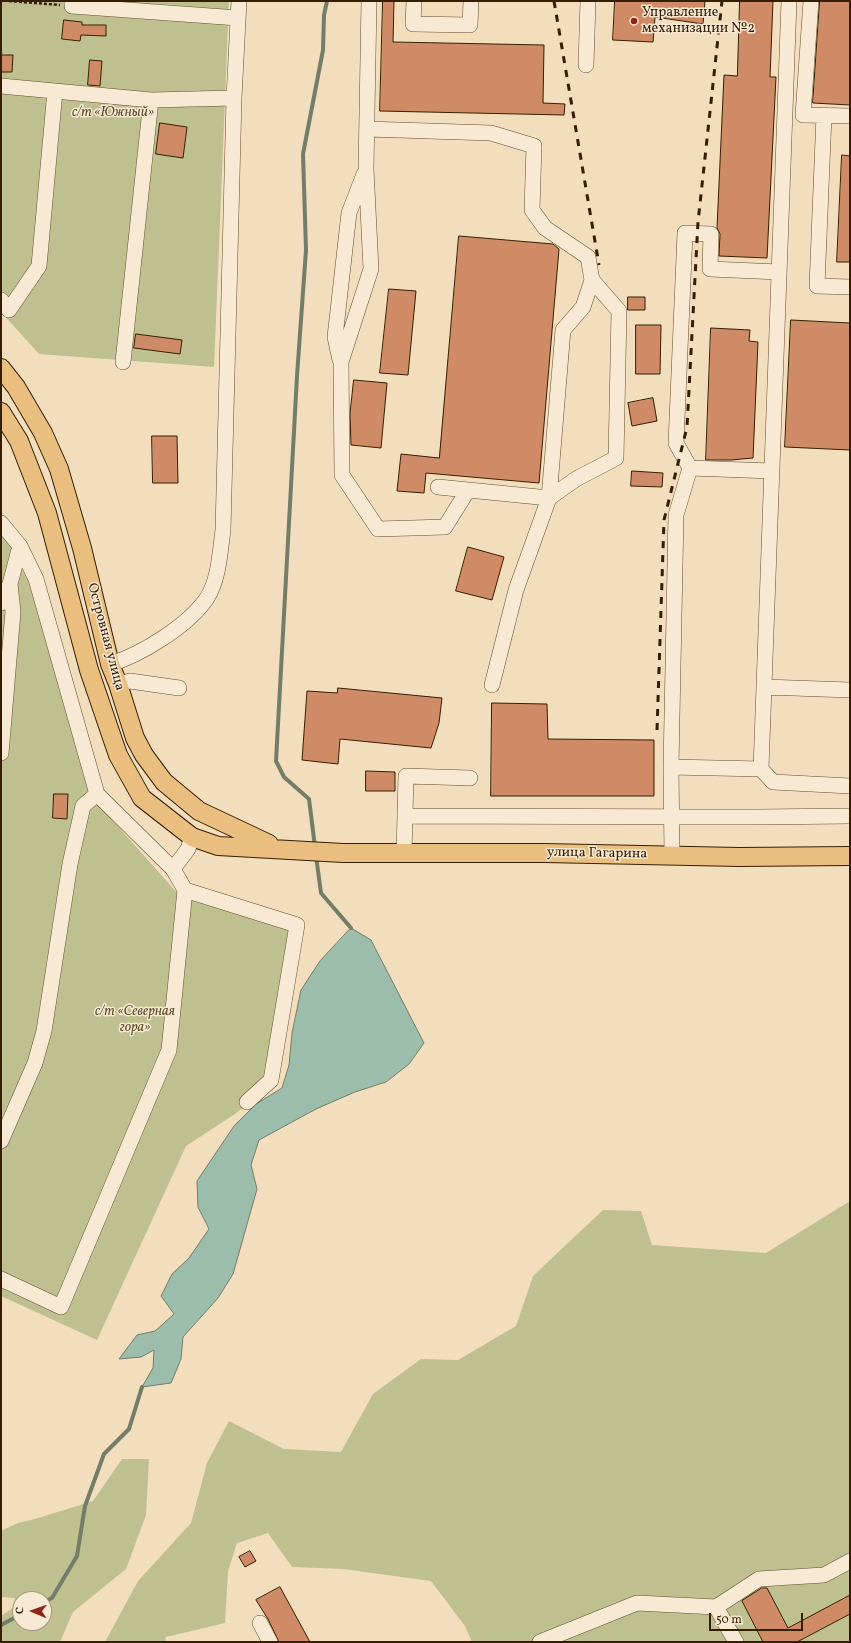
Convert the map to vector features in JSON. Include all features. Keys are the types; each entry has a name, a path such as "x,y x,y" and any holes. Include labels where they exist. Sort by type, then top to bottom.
{"main road":[{"name":"Островная улица","path":"1,368 16,387 43,433 59,469 82,548 110,664 135,738 144,755 164,782 199,811 277,848"},
{"name":"Островная улица","path":"1,412 20,441 47,513 89,670 118,755 142,798 192,837 218,846 277,848"},
{"name":"улица Гагарина","path":"277,848 343,853 404,854 544,853 739,857 850,856"}],"street":[{"path":"110,664 122,661 155,644 187,620 207,598 217,574 223,530 234,98 239,1"},
{"path":"341,362 370,270 366,169 369,1"},
{"path":"414,1 413,24 470,25 471,1"},
{"path":"586,65 588,1"},
{"path":"789,1 761,769 773,782 850,786"},
{"path":"811,1 803,115 850,116"},
{"path":"72,6 238,18"},
{"path":"1,86 151,100 234,98"},
{"path":"1,300 9,310 40,266 56,92"},
{"path":"123,362 151,100"},
{"path":"824,115 817,286 850,287"},
{"path":"367,129 491,133 534,146 532,210 545,228 588,257 592,280 583,307 563,330 549,498 516,590 492,685"},
{"path":"366,169 348,213 335,337 341,362 342,475 378,529 445,527 468,490"},
{"path":"672,856 671,767 676,515 690,468 676,443 685,233 711,234 710,269 779,272"},
{"path":"438,487 549,498 576,479 616,458 619,311 592,280"},
{"path":"690,468 772,471"},
{"path":"1,524 20,546 36,579 97,794 173,869 185,890 169,1050 61,1306 1,1279"},
{"path":"1,603 10,584 20,546"},
{"path":"1,753 13,612 10,584"},
{"path":"118,684 130,681 179,688"},
{"path":"764,686 850,690"},
{"path":"671,767 761,769"},
{"path":"404,854 406,776 470,778"},
{"path":"1,1141 35,1063 44,1031 72,856 83,806 97,794"},
{"path":"405,816 850,816"},
{"path":"173,869 188,849 192,837"},
{"path":"185,890 297,925 271,1080 247,1102"},
{"path":"540,1642 637,1603 716,1607 759,1579 824,1576 850,1561"},
{"path":"716,1607 736,1642"},
{"path":"260,1623 270,1642"}],"path":[{"path":"9,1 72,6"}],"green space":[{"name":"с/т «Южный»","path":"1,1 229,1 214,367 39,354 1,312"},
{"name":"с/т «Северная гора»","path":"1,534 10,546 29,583 89,794 179,895 303,931 276,1083 232,1116 186,1146 97,1340 1,1296"},
{"path":"850,1201 850,1642 472,1642 465,1626 431,1581 343,1569 292,1567 268,1533 237,1543 228,1571 225,1623 166,1637 165,1642 105,1642 138,1581 191,1523 207,1463 229,1421 284,1449 341,1452 373,1394 421,1359 458,1360 516,1326 533,1276 603,1210 641,1211 652,1245 766,1253"},
{"path":"122,1459 149,1459 146,1515 126,1569 73,1612 60,1642 1,1642 1,1616 12,1609 12,1631 52,1631 52,1591 12,1591 12,1598 1,1597 1,1531 18,1523 93,1501"}],"shaded area":[{"path":"351,928 371,940 424,1043 409,1064 386,1082 355,1092 316,1109 259,1140 251,1165 257,1189 233,1274 218,1298 183,1337 181,1359 171,1383 142,1387 153,1368 154,1350 141,1357 119,1359 137,1335 155,1331 174,1314 161,1296 172,1274 189,1258 209,1229 198,1207 197,1181 234,1126 256,1104 282,1088 289,1065 292,1033 301,990 320,961"}],"building":[{"path":"383,1 394,1 393,42 544,45 543,103 565,104 564,115 380,111"},
{"name":"Управление механизации №2","path":"615,1 705,1 703,24 655,17 653,42 613,40"},
{"path":"740,1 773,1 770,77 776,77 767,258 719,256 720,234 717,228 724,75 737,76"},
{"path":"820,1 850,1 850,105 813,103"},
{"path":"64,20 82,22 82,25 106,25 106,36 81,35 80,41 62,39"},
{"path":"1,55 13,55 12,72 1,72"},
{"path":"90,60 102,61 100,86 88,85"},
{"path":"160,123 187,127 183,158 156,154"},
{"path":"842,155 850,156 850,262 837,262"},
{"path":"459,236 553,244 559,249 539,483 426,473 424,493 397,491 401,454 439,458"},
{"path":"389,289 416,291 408,375 380,373"},
{"path":"628,297 645,297 645,310 628,310"},
{"path":"791,320 850,323 850,450 785,447"},
{"path":"636,325 661,325 660,374 636,374"},
{"path":"711,328 750,330 749,341 758,342 753,458 706,460"},
{"path":"136,334 182,340 180,354 134,348"},
{"path":"354,380 387,383 381,448 351,445 350,414"},
{"path":"653,398 657,421 632,426 628,403"},
{"path":"152,436 177,436 178,483 153,483"},
{"path":"632,471 663,473 662,487 631,486"},
{"path":"468,547 504,557 492,600 456,591"},
{"path":"338,688 442,698 439,723 431,748 340,739 338,764 302,760 307,691 337,693"},
{"path":"492,703 547,704 548,739 654,740 654,796 491,796"},
{"path":"366,771 395,772 395,791 366,791"},
{"path":"54,794 68,794 67,819 53,818"},
{"path":"250,1551 256,1561 245,1567 239,1557"},
{"path":"280,1587 310,1642 279,1642 268,1619 256,1600"},
{"path":"762,1588 767,1588 788,1628 850,1595 850,1614 797,1642 763,1642 742,1601"}],"waterway":[{"path":"315,847 309,799 284,777 276,761 297,376 306,250 303,154 323,50 324,15 327,1"},
{"path":"316,856 321,893 351,928"},
{"path":"52,1598 77,1556 85,1506 104,1454 129,1429 142,1387"},
{"path":"1,1625 12,1619"}],"railway":[{"path":"554,1 599,265"},
{"path":"657,730 664,520 687,427 698,222 722,1"}],"place":[{"name":"Управление механизации №2","path":"634,21"}]}
